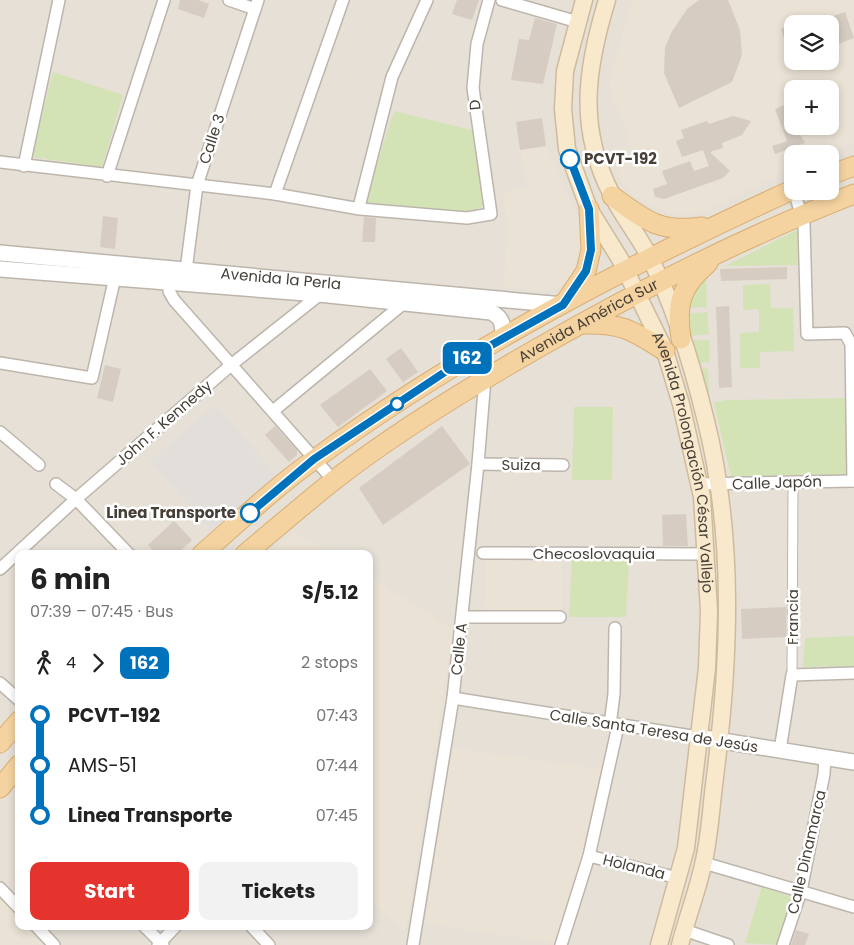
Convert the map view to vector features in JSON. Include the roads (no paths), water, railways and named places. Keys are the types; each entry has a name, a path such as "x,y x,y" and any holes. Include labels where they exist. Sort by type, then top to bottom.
{"main road":[{"name":"Avenida Prolongación César Vallejo","path":"584,0 565,71 563,109 567,149 589,209 626,270 665,351 681,404 699,484 706,554 709,611 707,668 686,848 659,945"},
{"name":"Avenida Prolongación César Vallejo","path":"607,0 589,69 589,134 598,165 612,196 650,257 661,281 681,339 706,422 725,539 728,650 720,741 704,863 682,937"},
{"path":"839,172 854,166"},
{"name":"Avenida América Sur","path":"250,550 334,481 404,431 485,378 637,293 726,248 802,214 854,194"},
{"name":"Avenida América Sur","path":"207,550 314,459 468,356 650,257 784,195"},
{"path":"563,305 586,271 591,250 589,209 612,196 646,220 670,229 687,229 722,222"},
{"path":"681,339 679,304 697,273 726,248"},
{"path":"581,324 602,323 629,328 665,351"},
{"path":"0,743 15,726"},
{"path":"0,788 15,770"}],"street":[{"path":"24,166 60,0"},
{"path":"107,176 164,0"},
{"path":"229,0 256,5"},
{"path":"275,194 343,0"},
{"path":"0,162 107,176 275,194 359,207 392,77 427,0"},
{"name":"D","path":"359,207 360,209 467,218 491,214 473,88 477,44 489,0"},
{"path":"502,0 578,22"},
{"name":"Calle 3","path":"180,278 197,185 256,5"},
{"path":"797,200 802,214 807,334 845,333 851,344 853,481"},
{"name":"Avenida la Perla","path":"0,253 180,278 491,312 499,316 503,324 503,338"},
{"name":"Avenida la Perla","path":"0,268 115,277 335,284 563,305"},
{"path":"0,363 92,378 115,277"},
{"path":"180,278 170,291 174,300 334,481"},
{"name":"John F. Kennedy","path":"21,550 76,499 231,365 319,294 335,284"},
{"path":"273,411 404,303"},
{"path":"468,356 485,378"},
{"name":"Calle A","path":"413,945 453,698 478,464 485,378"},
{"path":"0,432 39,465"},
{"name":"Suiza","path":"478,464 563,465"},
{"name":"Calle Japón","path":"699,484 853,481"},
{"name":"Francia","path":"780,750 792,675 793,482"},
{"path":"56,484 76,499 125,550"},
{"name":"Checoslovaquia","path":"483,553 706,554"},
{"name":"John F. Kennedy","path":"0,569 15,555"},
{"path":"462,617 560,617"},
{"path":"561,945 589,856 614,725 615,628"},
{"path":"792,675 854,673"},
{"path":"0,683 15,696"},
{"name":"Calle Santa Teresa de Jesús","path":"453,698 854,762"},
{"name":"Calle Dinamarca","path":"783,945 801,891 824,774 825,758"},
{"name":"Holanda","path":"589,856 678,878"},
{"path":"704,863 854,907"},
{"path":"0,888 15,902"},
{"path":"40,930 54,945"},
{"path":"148,930 160,944 172,930"},
{"path":"255,930 269,945"},
{"path":"682,937 728,945"}],"place":[{"name":"PCVT-192","path":"570,159"},
{"name":"Linea Transporte","path":"250,513"}]}
